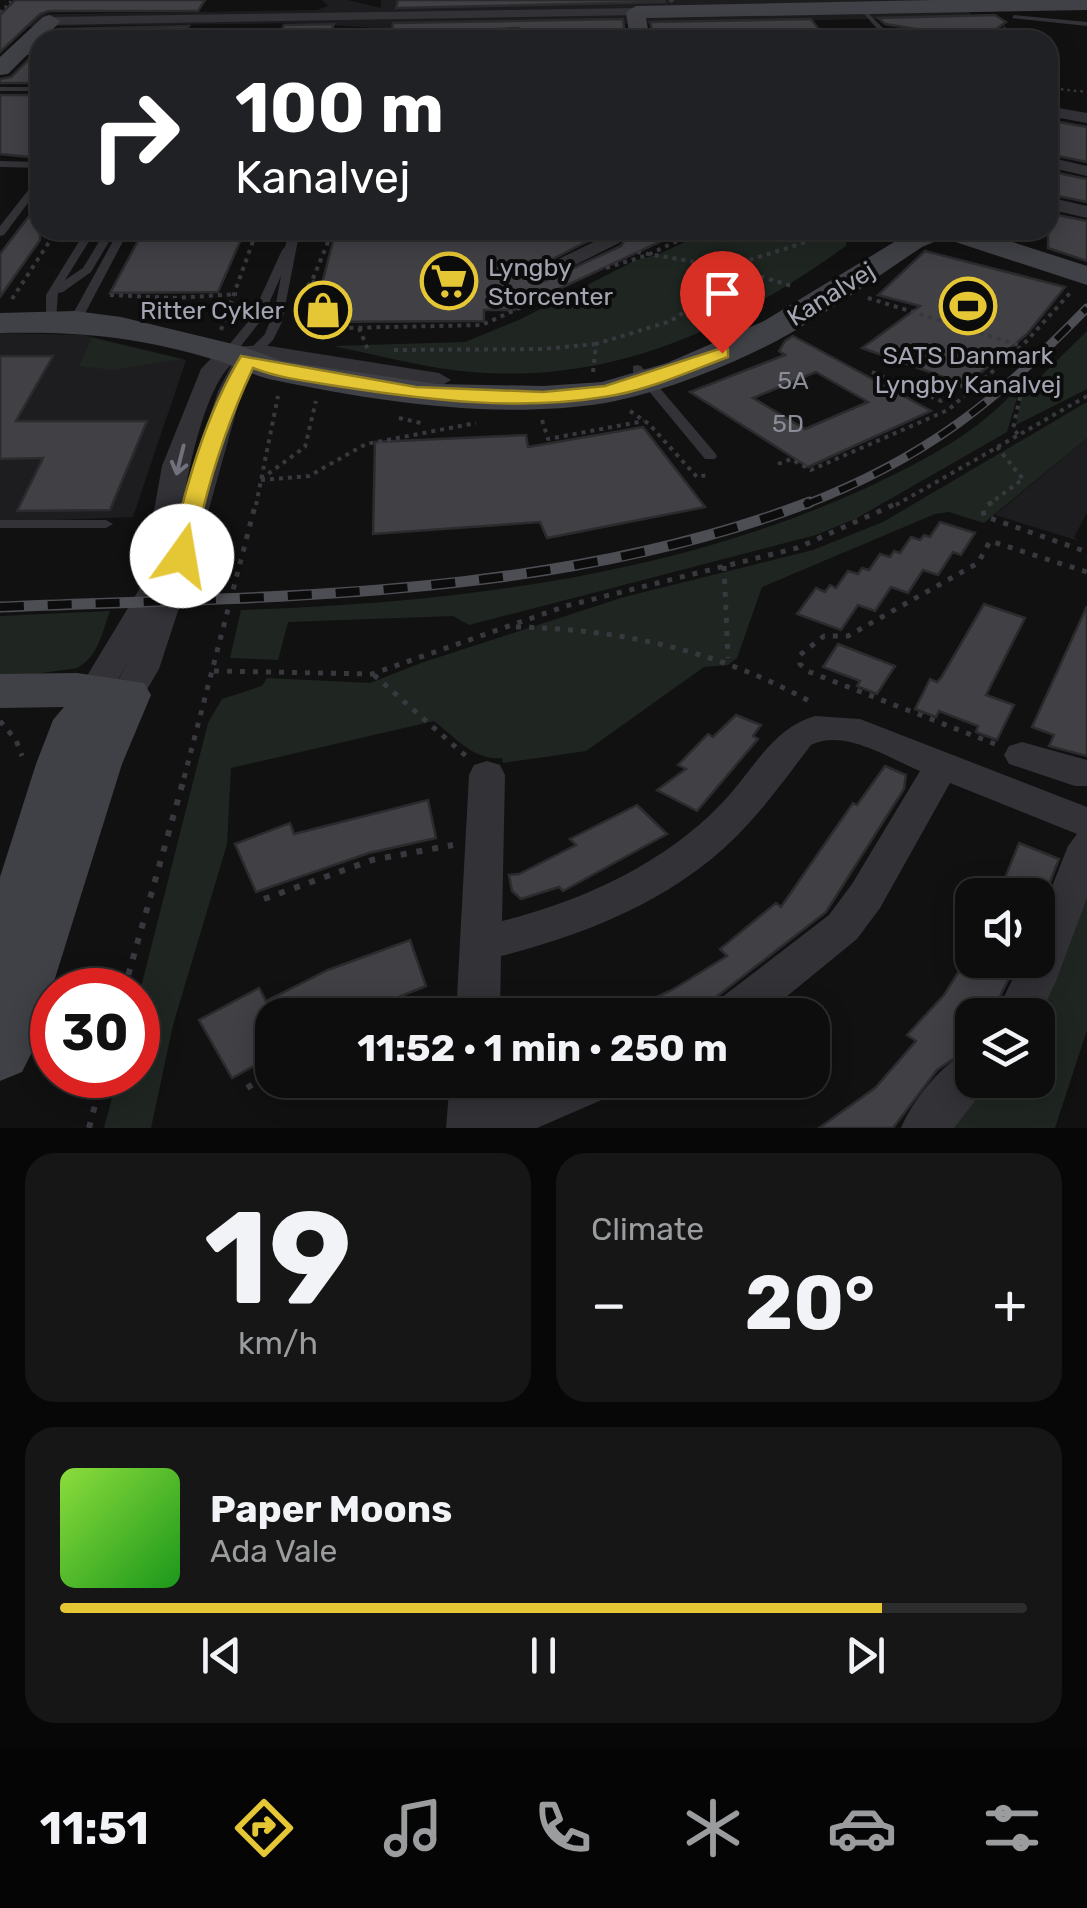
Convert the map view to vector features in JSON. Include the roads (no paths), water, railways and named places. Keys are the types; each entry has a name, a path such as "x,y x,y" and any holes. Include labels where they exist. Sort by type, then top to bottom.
{"street":[{"path":"23,22 55,15 161,19 636,12 673,5 861,8 1087,2"},
{"path":"161,19 174,5"},
{"path":"636,12 639,30"},
{"path":"40,30 55,15"},
{"path":"188,30 196,18"},
{"path":"0,69 30,41"},
{"path":"1058,113 1087,118"},
{"path":"1058,164 1087,171"},
{"path":"1058,205 1087,212"},
{"path":"546,271 594,240"},
{"path":"614,240 641,254"},
{"name":"Kanalvej","path":"243,350 408,392 484,398 605,392 776,328 885,240"},
{"name":"Kanalvej","path":"823,289 914,240"},
{"path":"976,240 1086,276"},
{"name":"Kanalvej","path":"2,312 66,307 122,327 439,380 553,382 642,375"},
{"path":"0,972 61,764 103,707 142,669 243,350"},
{"path":"0,692 103,707"},
{"path":"0,714 103,707"},
{"path":"0,1052 103,707"},
{"path":"482,943 563,923 643,885 722,826 800,736 815,728 848,728 1087,823"},
{"path":"1022,755 1075,774 1087,773"},
{"path":"753,998 843,927 866,896 942,765"},
{"path":"479,998 488,774"},
{"path":"1027,998 1087,846"},
{"path":"924,1128 955,1091"},
{"path":"470,1110 522,1112 555,1098"}],"lane":[{"path":"861,8 881,30"},
{"path":"1013,20 1087,24"},
{"path":"18,53 30,53"},
{"path":"0,89 30,89"},
{"path":"0,164 30,164"},
{"path":"0,233 30,195"},
{"path":"66,307 88,240"},
{"path":"66,307 105,240"},
{"path":"66,307 116,240"},
{"path":"243,350 292,240"},
{"path":"243,350 273,332 289,274 290,247"},
{"path":"642,375 710,456"},
{"path":"0,524 106,524"}],"railway":[{"path":"804,505 887,467 958,424 1022,371 1087,308"},
{"path":"0,607 308,595 512,575 613,558 713,534 810,502"}],"place":[{"name":"Lyngby Storcenter","path":"449,281"},
{"name":"SATS Danmark Lyngby Kanalvej","path":"968,306"},
{"name":"Ritter Cykler","path":"323,310"}]}
